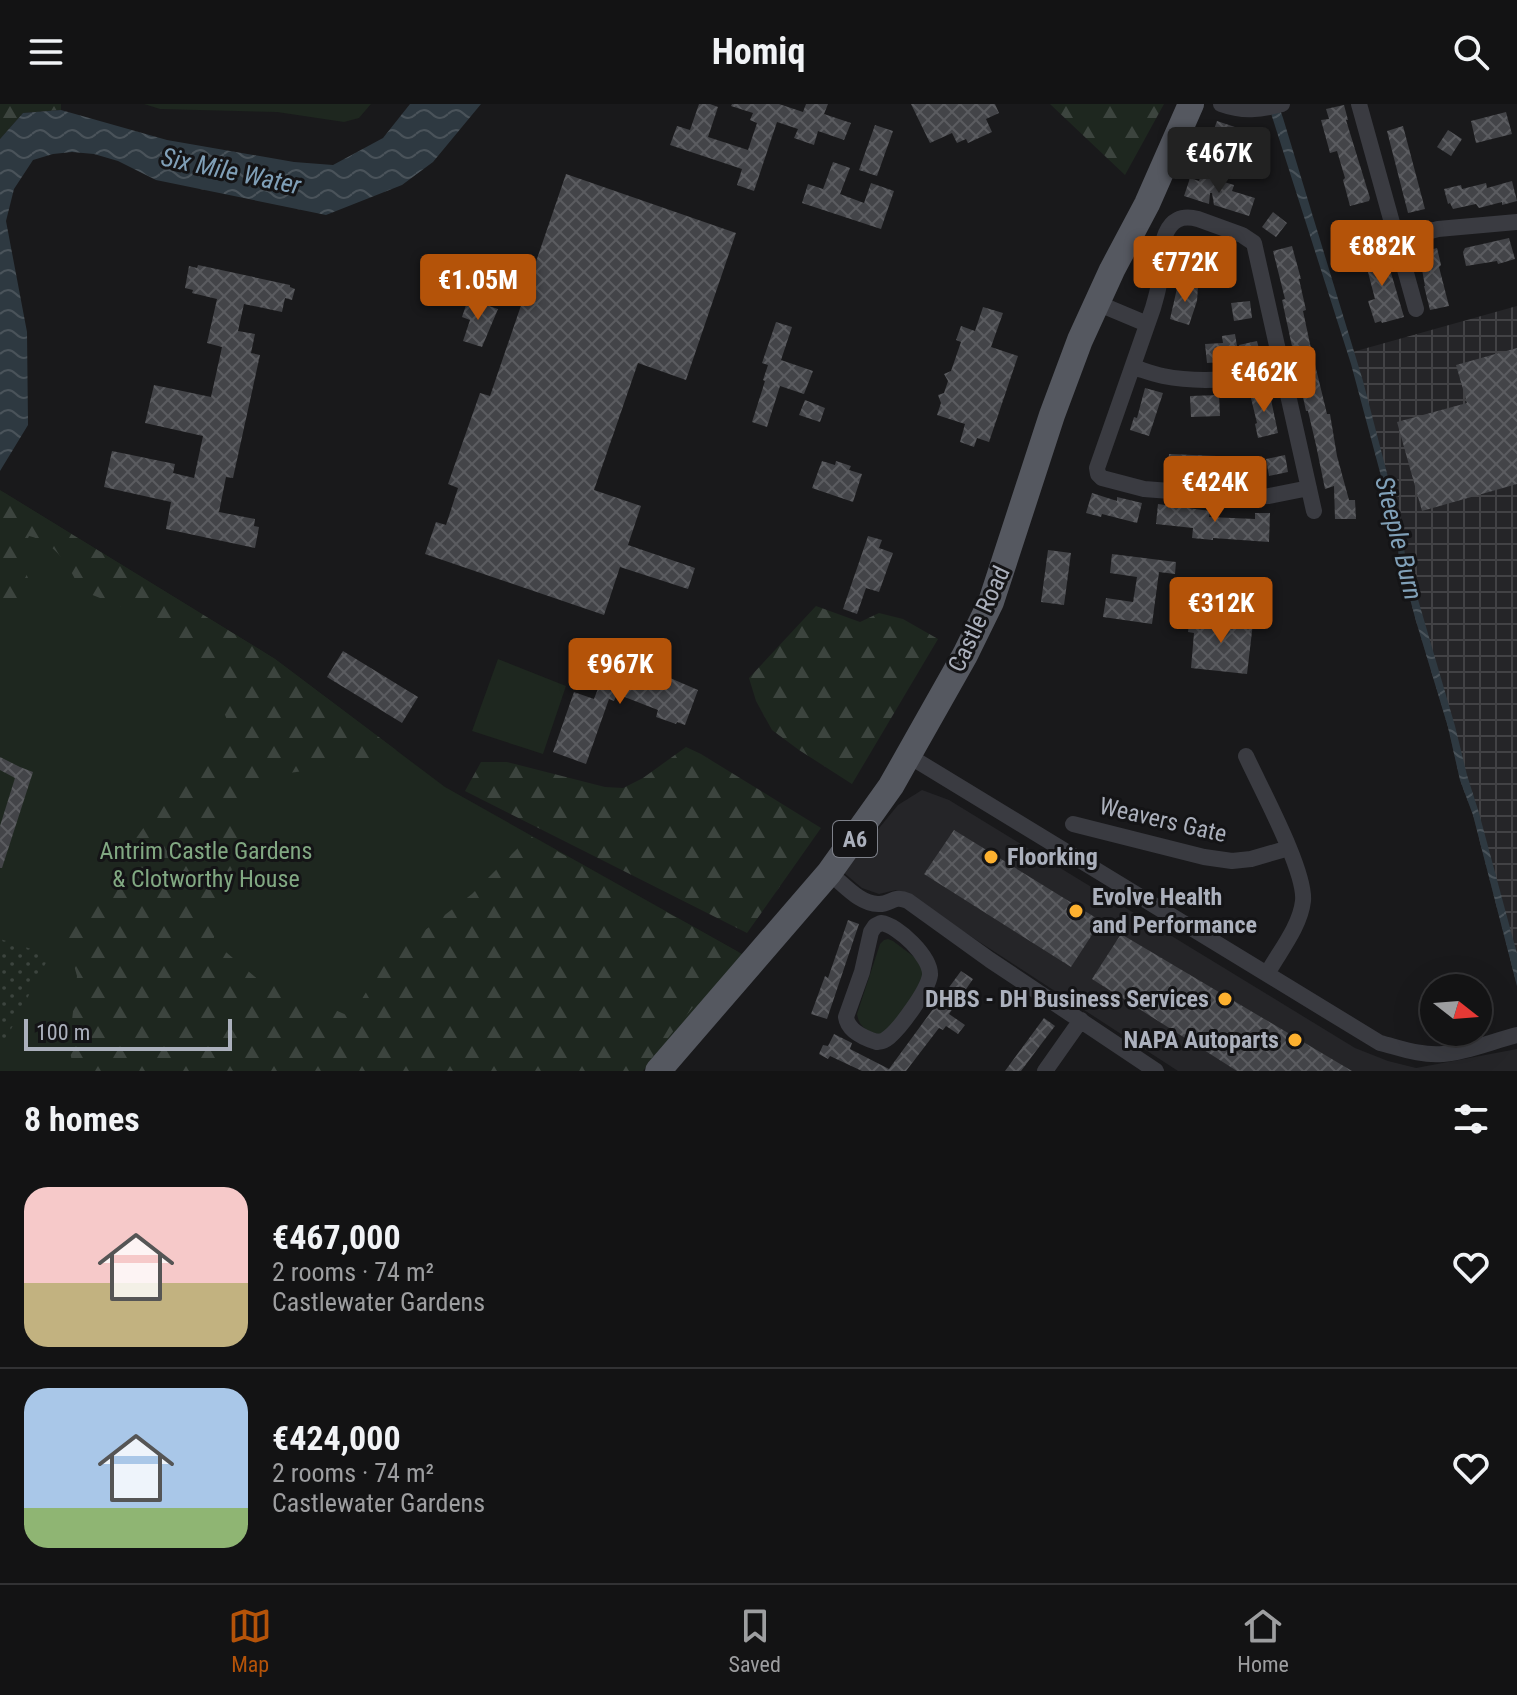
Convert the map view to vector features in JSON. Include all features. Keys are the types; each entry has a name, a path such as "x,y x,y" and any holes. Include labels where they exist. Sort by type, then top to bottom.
{"main road":[{"name":"Castle Road","path":"658,1071 829,873 873,814 965,655 991,602 1080,340 1147,204 1191,104"}],"street":[{"path":"1221,104 1246,110 1282,104"},
{"path":"1359,104 1416,309"},
{"path":"1309,488 1249,497 1144,489 1102,478 1098,474 1097,468 1157,293 1162,243 1167,230 1181,219 1198,219 1242,235 1254,243 1257,253 1282,371 1309,488 1314,511"},
{"path":"1397,240 1438,229 1517,222"},
{"path":"1097,303 1147,324"},
{"path":"1133,367 1187,379 1249,378 1282,371"},
{"path":"909,756 1380,1043 1442,1054 1514,1036"},
{"path":"1246,756 1289,848 1303,890 1298,918 1267,974"},
{"name":"Weavers Gate","path":"1073,824 1204,857 1232,861 1289,848"},
{"path":"829,873 873,904 897,898 908,901 1156,1071"},
{"path":"883,903 885,923"},
{"path":"885,923 899,931 925,959 930,976 903,1020 886,1040 877,1042 851,1028 846,1017 862,972 871,932 877,925 885,923"},
{"path":"1045,1071 1081,1020"}],"shaded area":[{"path":"1517,306 1517,986 1473,815 1460,780 1448,727 1399,558 1397,534 1349,353"},
{"path":"922,790 949,800 1355,1048 1416,1068 1517,1049 1517,1071 1178,1071 909,894 896,890 879,894 862,888 843,872 898,805"}],"green space":[{"path":"0,104 61,104 61,110 23,113 0,139"},
{"path":"144,104 371,104 359,118 344,122 277,112 160,109"},
{"path":"1050,104 1164,104 1125,175"},
{"name":"Antrim Castle Gardens & Clotworthy House","path":"0,490 275,659 445,787 744,955 643,1071 0,1071"},
{"path":"3,492 275,659 396,750 385,762 370,765 260,777 241,795 237,849 213,941 261,982 290,990 351,1017 385,961 472,894 530,836 738,952 641,1071 74,1071 69,1047 77,976 65,933 70,922 123,857 156,810 207,763 230,728 210,675 196,652 160,622 80,590 60,556 38,539 29,536 19,557 31,585 29,595 0,623 0,494"},
{"path":"816,606 860,622 879,613 903,619 938,639 852,784 772,730 756,701 749,678"},
{"path":"498,659 566,686 543,754 472,731"},
{"path":"686,747 821,828 747,933 465,791 481,762 507,762 605,787 623,788 643,778"},
{"path":"0,939 50,955 0,1050"},
{"path":"888,939 921,962 925,978 890,1030 882,1035 865,1029 857,1014 880,944"}],"water":[{"name":"Six Mile Water","path":"410,104 481,104 433,162 402,185 326,215 156,180 118,161 94,154 72,152 33,160 14,189 6,221 27,332 28,425 0,471 0,139 23,113 61,110 167,140 294,162 333,165 383,138"},
{"name":"Steeple Burn","path":"1268,104 1278,104 1283,118 1363,381 1401,527 1405,555 1517,953 1517,986 1473,815 1460,780 1448,727 1399,558 1396,532 1351,364"}],"building":[{"path":"699,104 718,107 708,137 748,150 757,123 750,120 753,113 732,104 779,104 803,112 806,104 828,104 824,114 851,123 844,140 818,131 814,145 794,138 798,129 777,122 754,191 737,185 742,169 670,145 677,126 690,130"},
{"path":"911,104 995,104 999,113 986,119 992,132 968,143 966,139 957,143 952,133 930,143"},
{"path":"1344,105 1370,198 1369,201 1350,206 1337,151 1330,153 1321,120 1329,119 1326,109"},
{"path":"1506,112 1512,134 1476,143 1471,121"},
{"path":"1217,121 1235,127 1229,146 1210,140"},
{"path":"875,125 893,131 877,176 859,170"},
{"path":"1403,126 1425,209 1408,213 1387,131"},
{"path":"1448,130 1462,139 1451,156 1437,147"},
{"path":"833,162 850,168 840,194 864,203 871,183 894,191 881,229 802,203 808,184 823,189"},
{"path":"566,174 736,233 686,380 638,363 594,490 641,506 628,545 695,568 688,589 620,567 604,615 425,554 436,522 446,525 458,488 448,484 480,393 490,396"},
{"path":"1201,175 1234,185 1232,191 1255,198 1249,216 1214,205 1212,193 1209,204 1184,196 1190,178 1199,181"},
{"path":"1512,181 1517,201 1479,208 1476,204 1453,209 1448,204 1444,189 1461,185 1462,189 1486,183 1487,188"},
{"path":"1273,212 1287,223 1276,237 1262,227"},
{"path":"1509,238 1515,259 1498,264 1497,261 1466,266 1465,248"},
{"path":"1292,246 1301,279 1306,310 1303,311 1310,344 1327,414 1330,414 1349,500 1355,500 1356,519 1335,519 1334,486 1325,489 1306,411 1273,251"},
{"path":"1382,248 1404,317 1375,323 1368,301 1375,299 1363,253"},
{"path":"1437,248 1449,306 1430,310 1419,253"},
{"path":"198,265 290,285 295,289 292,300 285,298 282,312 244,304 238,331 255,334 251,353 260,355 233,478 226,477 219,512 255,519 254,526 259,527 255,548 166,529 171,502 104,487 112,451 175,464 173,473 194,478 203,436 145,423 154,385 211,397 222,347 207,343 217,299 192,293 193,290 185,288 189,266 197,268"},
{"path":"1178,284 1198,286 1189,325 1170,319"},
{"path":"468,299 498,309 482,347 463,341 470,320 462,317"},
{"path":"1250,301 1252,318 1234,321 1231,303"},
{"path":"983,307 1003,313 991,347 1018,356 989,442 977,438 974,447 960,442 965,424 937,415 941,403 938,395 944,393 948,381 944,374 951,371 961,342 956,340 961,326 975,331"},
{"path":"776,322 792,327 781,360 813,371 804,394 780,386 767,427 752,422 768,365 762,363"},
{"path":"1235,334 1238,352 1219,357 1220,362 1207,363 1205,344 1223,343 1222,336"},
{"path":"1257,341 1261,357 1243,362 1239,345"},
{"path":"1517,348 1517,484 1422,511 1397,422 1467,403 1456,365"},
{"path":"1145,388 1163,393 1149,436 1130,430 1134,417 1137,418"},
{"path":"1269,390 1278,433 1258,438 1250,394"},
{"path":"1219,395 1220,416 1191,417 1190,396"},
{"path":"805,400 825,408 820,422 799,415"},
{"path":"1169,454 1240,457 1239,478 1168,474"},
{"path":"1285,455 1288,472 1269,476 1266,459"},
{"path":"822,461 835,465 836,461 862,474 853,502 812,488"},
{"path":"1092,493 1117,501 1117,497 1142,503 1137,523 1086,513"},
{"path":"1158,504 1210,511 1209,517 1255,519 1255,513 1270,513 1269,542 1192,538 1193,528 1156,524"},
{"path":"868,536 882,540 879,548 893,553 879,592 866,588 857,614 843,609"},
{"path":"1048,550 1071,553 1064,605 1041,602"},
{"path":"1112,554 1176,562 1175,574 1159,572 1152,624 1103,617 1106,598 1133,602 1137,577 1110,573"},
{"path":"1237,579 1262,581 1260,600 1235,598"},
{"path":"1190,616 1253,623 1247,674 1191,668 1194,633 1188,632"},
{"path":"343,651 418,697 402,723 327,677"},
{"path":"611,654 630,661 627,668 668,684 670,678 698,690 685,725 656,717 658,710 617,694 614,701 609,699 586,764 553,752 574,692 594,699"},
{"path":"0,757 33,772 2,868 0,826 15,778 0,770"},
{"path":"954,830 1101,921 1071,967 924,874"},
{"path":"848,920 859,924 827,1019 811,1014 825,976 828,978"},
{"path":"1121,934 1352,1071 1237,1071 1092,979"},
{"path":"961,971 973,979 949,1014 965,1025 958,1034 946,1026 943,1030 939,1028 906,1071 862,1071 819,1054 834,1034 852,1043 850,1049 889,1069"},
{"path":"1044,1018 1055,1026 1021,1071 1005,1071"}],"place":[{"name":"Floorking","path":"991,857"},
{"name":"Evolve Health and Performance","path":"1076,911"},
{"name":"DHBS - DH Business Services","path":"1225,999"},
{"name":"NAPA Autoparts","path":"1295,1040"}]}
